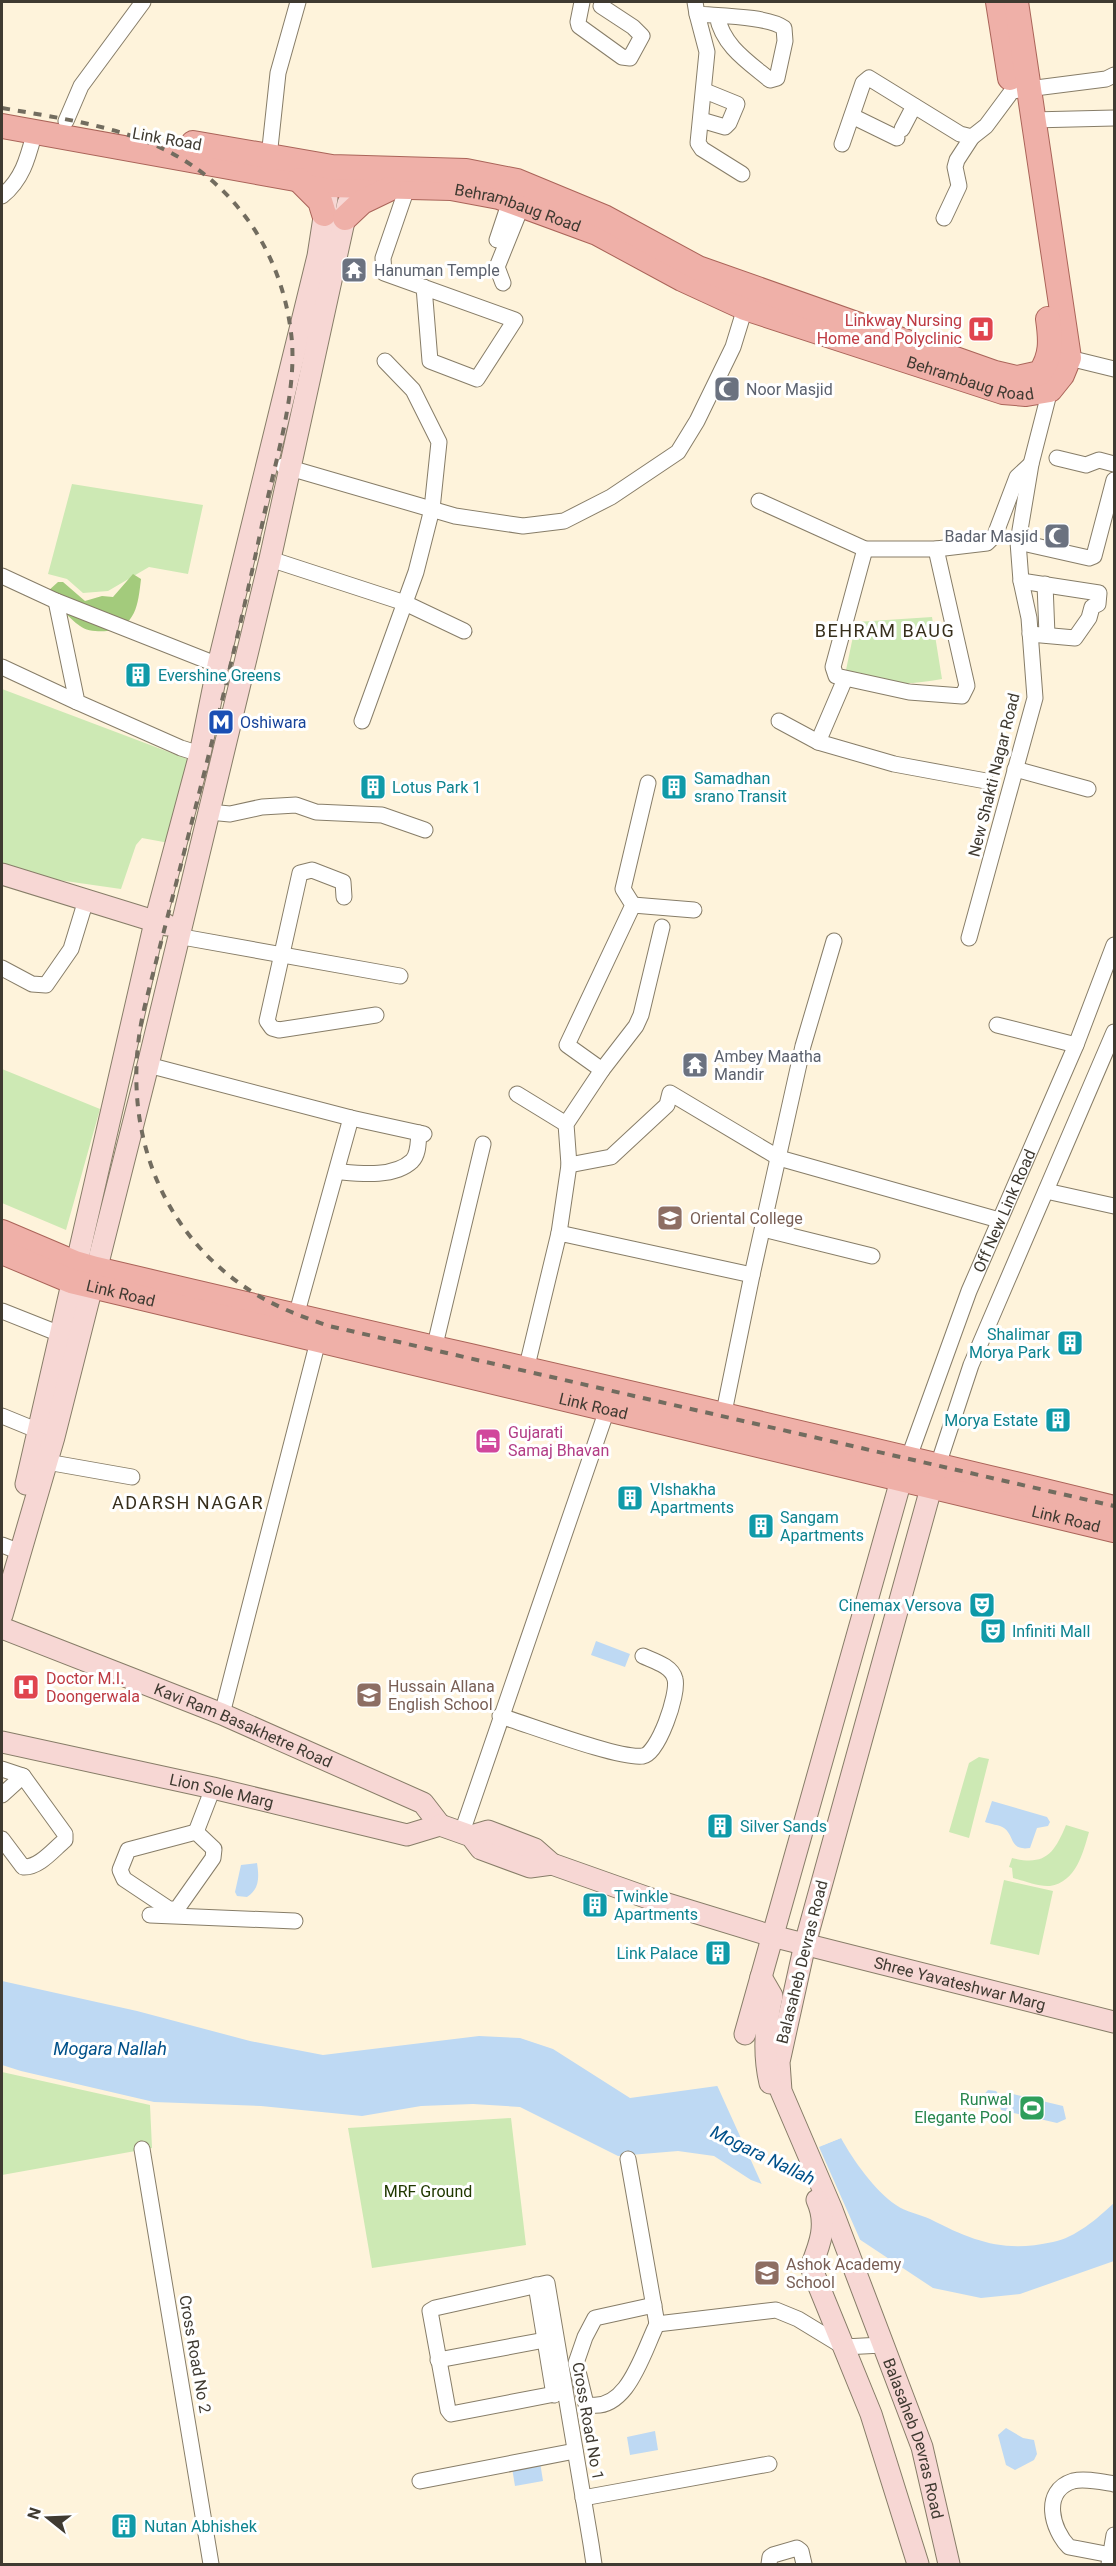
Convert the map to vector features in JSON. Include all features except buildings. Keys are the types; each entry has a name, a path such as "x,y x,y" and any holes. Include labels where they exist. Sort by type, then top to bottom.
{"main road":[{"name":"Behrambaug Road","path":"329,178 400,187 477,191 516,203 597,233 682,279 745,308 1003,392 1026,393 1062,375 1069,358 1032,120 1020,90 998,2"},
{"name":"Behrambaug Road","path":"1016,2 1020,90 1051,351 1045,382"},
{"name":"Link Road","path":"2,109 269,157 329,178"},
{"name":"Link Road","path":"2,126 329,178"},
{"name":"Behrambaug Road","path":"329,178 466,171 517,181 604,217 698,268 995,373 1045,382"},
{"path":"329,178 320,201 334,216"},
{"path":"2,1615 10,1548 47,1462 47,1434 60,1334 83,1275 148,1065 178,932 270,559 290,469 334,216 329,178"},
{"path":"2,1575 47,1434 83,1275 155,922 200,754 218,665 318,256 334,216 400,187"},
{"path":"2,874 155,922 178,932"},
{"path":"2,1232 83,1275"},
{"path":"2,1252 83,1275"},
{"name":"Link Road","path":"83,1275 526,1370 610,1401 901,1480 934,1476 1114,1508"},
{"name":"Link Road","path":"283,1319 318,1341 610,1401 723,1417 909,1457 934,1476 1114,1530"},
{"name":"Off New Link Road","path":"901,1480 909,1457"},
{"name":"Balasaheb Devras Road","path":"934,1476 805,1944 780,2054 779,2100 827,2210 922,2447 949,2565"},
{"name":"Balasaheb Devras Road","path":"745,2034 901,1480"},
{"name":"Kavi Ram Basakhetre Road","path":"2,1628 222,1714 423,1803 440,1825"},
{"name":"Lion Sole Marg","path":"2,1742 213,1788 407,1835 440,1825"},
{"path":"440,1825 466,1834"},
{"name":"Shree Yavateshwar Marg","path":"466,1834 481,1849 530,1867 552,1864 648,1898 772,1936 1114,2022"},
{"path":"760,1977 772,1996 765,2035 765,2061 779,2100"},
{"name":"Balasaheb Devras Road","path":"827,2210 822,2237 811,2267 870,2414 918,2565"}],"street":[{"path":"66,121 81,86 143,2"},
{"path":"269,157 278,73 298,2"},
{"path":"582,2 579,26 622,57 630,58 642,36 601,6"},
{"path":"696,8 717,16 777,23 784,28 785,41 777,78 770,80 731,47 720,30 717,16"},
{"path":"696,8 707,52 705,91 698,138 702,149 742,174"},
{"path":"944,218 959,186 955,167 957,160 972,137 986,126 1020,90 1106,79 1114,75"},
{"path":"842,144 863,83 869,78 960,134 972,137"},
{"path":"701,120 725,127 737,104 705,91"},
{"path":"852,116 900,134 914,105"},
{"path":"1032,120 1114,118"},
{"path":"2,196 16,182 25,168 35,131"},
{"path":"400,187 383,258 384,273 424,287 515,320 477,379 430,361 424,287"},
{"path":"489,262 516,203"},
{"path":"503,283 496,267 516,203"},
{"path":"267,460 290,469 455,516 523,526 564,521 610,497 678,452 698,421 733,347 745,308"},
{"path":"1069,358 1114,369"},
{"path":"362,721 416,572 432,509 439,442 413,390 385,361"},
{"name":"New Shakti Nagar Road","path":"969,938 1035,698 1030,634 1021,581 1018,542 1045,382"},
{"path":"1057,458 1086,465 1099,460 1114,464"},
{"path":"759,501 865,549 936,549 987,543 991,539 1017,477 1031,464"},
{"path":"1018,542 1089,558 1094,556 1114,480"},
{"path":"865,549 833,667 836,675 845,679 909,692 962,696 968,686 936,549"},
{"path":"270,559 405,603 464,631"},
{"path":"2,576 56,601 218,665"},
{"path":"1021,581 1099,593 1099,602 1092,607 1089,618 1075,638 1030,634"},
{"path":"1045,584 1047,635"},
{"path":"56,601 77,702"},
{"path":"2,667 181,748 200,754"},
{"path":"818,742 845,679"},
{"path":"779,721 818,742 894,764 986,781"},
{"path":"1015,768 1088,789"},
{"path":"648,783 623,889 625,896 633,905 694,910"},
{"path":"209,812 230,814 262,807 296,806 316,812 382,815 425,830"},
{"path":"344,897 346,888 343,882 312,870 300,873 267,1021 272,1028 279,1030 376,1014"},
{"path":"2,968 32,984 46,985 71,949 86,900"},
{"path":"602,1070 567,1045 633,905"},
{"path":"526,1370 559,1233 569,1165 566,1124 602,1070 636,1026 662,927"},
{"path":"178,932 282,955 400,976"},
{"path":"723,1417 803,1046 834,941"},
{"name":"Off New Link Road","path":"909,1457 969,1291 1076,1045 1114,945"},
{"path":"997,1025 1076,1045"},
{"path":"934,1476 971,1365 1114,1032"},
{"path":"148,1065 351,1118 422,1133 415,1157 406,1164 376,1173 342,1172"},
{"path":"569,1165 611,1157 667,1105 670,1093 779,1158 999,1220"},
{"path":"517,1094 566,1124"},
{"path":"283,1319 351,1118"},
{"path":"434,1349 483,1144"},
{"path":"1046,1191 1114,1206"},
{"path":"763,1229 872,1256"},
{"path":"559,1233 752,1275"},
{"path":"2,1311 60,1334"},
{"path":"222,1714 318,1341"},
{"path":"466,1834 500,1716 610,1401"},
{"path":"2,1416 47,1434"},
{"path":"47,1462 132,1477"},
{"path":"500,1716 621,1754 645,1756 652,1753 658,1742 673,1701 676,1681 672,1671 643,1656"},
{"path":"2,1769 23,1776 64,1834 65,1840 36,1865 22,1867 2,1839"},
{"path":"2,1795 23,1776"},
{"path":"196,1832 213,1788"},
{"path":"196,1832 214,1849 213,1858 177,1910 169,1909 124,1879 120,1870 128,1850 196,1832"},
{"path":"150,1915 295,1921"},
{"name":"Cross Road No 2","path":"142,2149 211,2565"},
{"path":"628,2159 654,2305 657,2324 623,2393 612,2401 586,2404 576,2363 585,2337 595,2318 654,2305"},
{"path":"541,2284 545,2340 560,2393 451,2414 438,2360 430,2311 541,2284"},
{"name":"Cross Road No 1","path":"541,2284 560,2393 575,2451 594,2565"},
{"path":"657,2324 776,2310 798,2319 844,2347 882,2345"},
{"path":"438,2360 545,2340"},
{"path":"420,2481 575,2451"},
{"path":"583,2498 769,2464"},
{"path":"1114,2484 1071,2482 1062,2487 1052,2510 1053,2522 1070,2547 1110,2560 1114,2537"},
{"path":"769,2565 773,2555 797,2548 801,2551 804,2565"}],"green space":[{"path":"72,484 203,505 188,574 149,567 108,591 83,593 67,579 48,574"},
{"path":"133,574 141,579 137,606 130,620 117,629 93,631 83,628 67,615 47,592 58,582 63,582 85,601 102,596 113,597"},
{"path":"932,617 942,679 917,683 884,682 849,674 846,670 856,622"},
{"path":"2,689 190,760 169,843 142,838 136,845 121,889 2,872"},
{"path":"2,1069 100,1109 66,1230 2,1203"},
{"path":"979,1757 989,1759 969,1838 949,1832 969,1763"},
{"path":"1066,1825 1089,1832 1077,1865 1066,1879 1046,1886 1013,1878 1012,1868 1009,1867 1012,1858 1033,1860 1047,1855 1057,1844"},
{"path":"1004,1880 1053,1891 1039,1955 990,1944"},
{"path":"2,2072 150,2105 152,2148 2,2175"},
{"name":"MRF Ground","path":"511,2118 526,2245 372,2268 348,2128"}],"water":[{"path":"596,1641 630,1654 625,1667 591,1655"},
{"path":"992,1801 1047,1817 1050,1822 1048,1826 1037,1828 1030,1848 1019,1847 1015,1845 1004,1828 985,1822"},
{"path":"257,1863 258,1877 254,1890 247,1897 237,1896 235,1892 241,1865"},
{"name":"Mogara Nallah","path":"2,1981 137,2011 250,2041 323,2055 479,2036 520,2038 553,2049 630,2098 717,2086 739,2090 823,2145 841,2138 865,2174 888,2199 904,2209 975,2239 1019,2246 1061,2240 1078,2232 1114,2203 1114,2261 1020,2294 981,2298 933,2288 794,2196 751,2180 714,2156 678,2151 618,2156 520,2107 473,2104 421,2106 362,2116 261,2106 154,2102 21,2071 2,2065"},
{"path":"988,2090 996,2091 999,2095 991,2107 980,2104 980,2099"},
{"name":"Runwal Elegante Pool","path":"1009,2093 1063,2106 1066,2119 1057,2123 1001,2110 999,2103"},
{"path":"1006,2428 1023,2438 1034,2440 1037,2454 1034,2460 1015,2470 1006,2465 998,2435"},
{"path":"655,2431 658,2450 630,2455 627,2437"},
{"path":"540,2462 543,2481 515,2486 512,2468"}],"pier":[{"path":"716,2083 768,2095 801,2114 824,2141 840,2135 841,2138 819,2147 862,2244 792,2199 763,2187"}],"railway":[{"path":"2,108 69,120 132,136 162,148 190,164 217,185 252,225 276,273 290,324 291,386 283,431 222,703 145,1005 138,1047 137,1088 141,1129 152,1167 168,1204 191,1237 219,1267 254,1293 281,1308 329,1326 1114,1506"}],"place":[{"name":"Hanuman Temple","path":"354,270"},
{"name":"Linkway Nursing Home and Polyclinic","path":"981,329"},
{"name":"Noor Masjid","path":"727,389"},
{"name":"Badar Masjid","path":"1057,536"},
{"name":"Evershine Greens","path":"138,675"},
{"name":"Oshiwara","path":"221,722"},
{"name":"Lotus Park 1","path":"373,787"},
{"name":"Samadhan srano Transit","path":"674,787"},
{"name":"Ambey Maatha Mandir","path":"695,1065"},
{"name":"Oriental College","path":"670,1218"},
{"name":"Shalimar Morya Park","path":"1070,1343"},
{"name":"Morya Estate","path":"1058,1420"},
{"name":"Gujarati Samaj Bhavan","path":"488,1441"},
{"name":"VIshakha Apartments","path":"630,1498"},
{"name":"Sangam Apartments","path":"761,1526"},
{"name":"Cinemax Versova","path":"982,1605"},
{"name":"Infiniti Mall","path":"993,1631"},
{"name":"Doctor M.I. Doongerwala","path":"26,1687"},
{"name":"Hussain Allana English School","path":"369,1695"},
{"name":"Silver Sands","path":"720,1826"},
{"name":"Twinkle Apartments","path":"595,1905"},
{"name":"Link Palace","path":"718,1953"},
{"name":"Runwal Elegante Pool","path":"1032,2108"},
{"name":"Ashok Academy School","path":"767,2273"},
{"name":"Nutan Abhishek","path":"124,2526"}],"district":[{"name":"BEHRAM BAUG","path":"885,630"},
{"name":"ADARSH NAGAR","path":"188,1502"}]}
